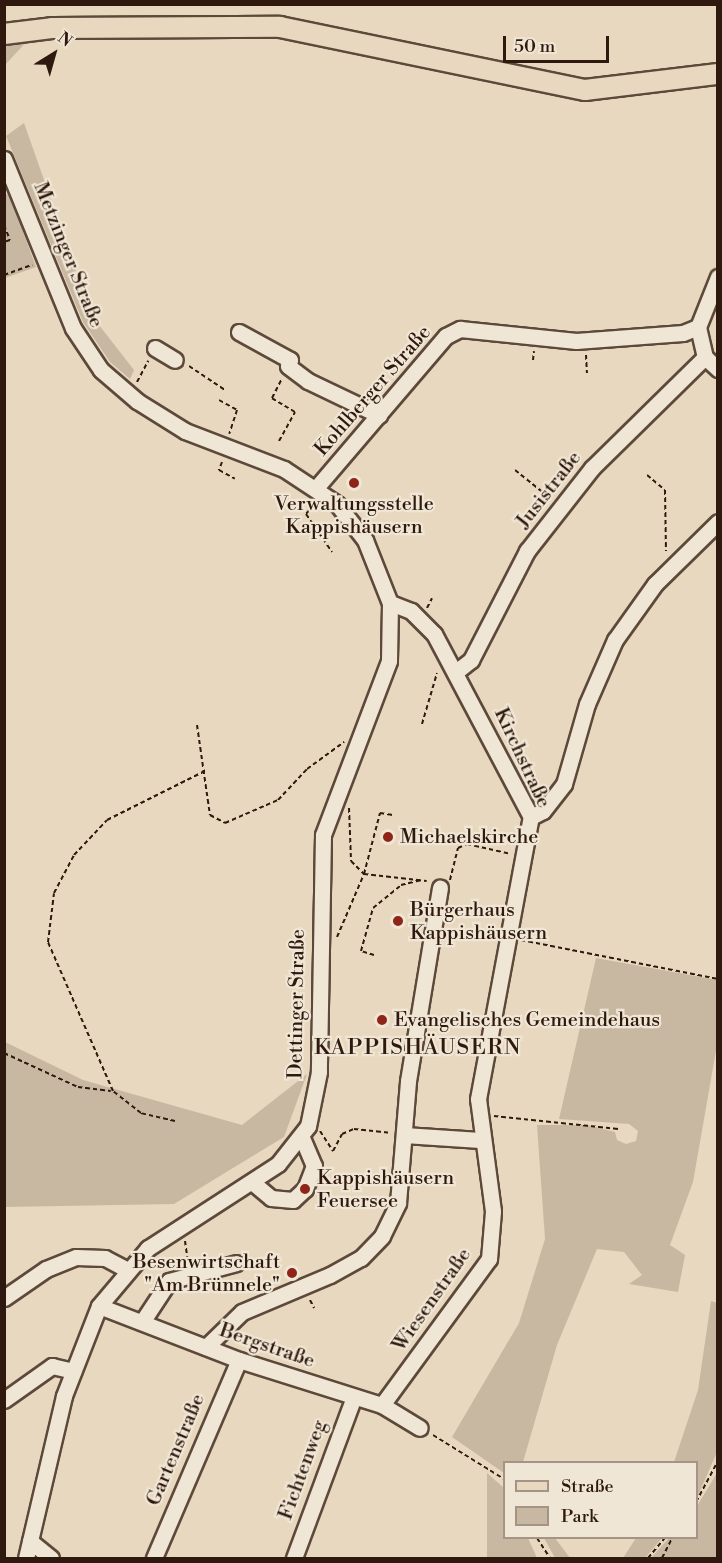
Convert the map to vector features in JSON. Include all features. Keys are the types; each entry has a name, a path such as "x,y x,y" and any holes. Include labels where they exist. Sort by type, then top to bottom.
{"main road":[{"path":"4,34 152,26 280,27 585,90 717,74"}],"street":[{"name":"Metzinger Straße","path":"4,159 84,348 130,395 185,430 229,446 320,490 365,540 390,603"},
{"path":"717,277 698,327 705,357 717,369"},
{"name":"Kohlberger Straße","path":"320,490 446,336 460,329 585,340 698,327"},
{"path":"239,332 290,360 288,366 380,415"},
{"path":"154,348 175,360"},
{"name":"Jusistraße","path":"457,671 471,660 527,551 599,459 705,357"},
{"path":"531,817 543,811 564,784 587,705 615,640 667,572 717,522"},
{"name":"Kirchstraße","path":"390,603 411,611 444,651 457,671 531,817 526,864 510,938 479,1114 480,1140"},
{"name":"Dettinger Straße","path":"26,1558 73,1371 99,1306 128,1270 177,1225 252,1182 278,1164 304,1131 319,1072 323,835 389,661 390,603"},
{"path":"206,1347 242,1311 361,1258 382,1236 398,1203 405,1135 440,888"},
{"path":"252,1182 271,1198 293,1200 305,1189 314,1166 304,1131"},
{"path":"405,1135 480,1140"},
{"name":"Wiesenstraße","path":"382,1405 489,1259 493,1211 480,1140"},
{"path":"4,1298 46,1269 76,1257 105,1258 128,1270"},
{"path":"142,1323 169,1281 236,1263"},
{"name":"Bergstraße","path":"99,1306 239,1360 382,1405 420,1428"},
{"name":"Gartenstraße","path":"154,1558 239,1360"},
{"path":"4,1400 51,1366 73,1371"},
{"name":"Fichtenweg","path":"294,1558 328,1455 354,1397"},
{"path":"30,1541 51,1558"}],"path":[{"path":"4,225 10,240 4,242"},
{"path":"4,275 46,260"},
{"path":"585,340 587,374"},
{"path":"130,395 154,348"},
{"path":"175,360 225,390"},
{"path":"279,441 295,412 272,398 288,366"},
{"path":"219,400 237,410 229,429"},
{"path":"229,446 219,470 235,479"},
{"path":"515,470 562,507"},
{"path":"647,475 665,490 667,572"},
{"path":"320,490 306,514 332,552"},
{"path":"422,724 444,651"},
{"path":"197,725 210,816 225,823 278,800 340,742 356,743"},
{"path":"175,1121 141,1113 113,1091 48,942 54,893 74,855 107,820 205,771"},
{"path":"349,808 351,861 364,874 424,880 440,888 450,883 458,848 467,844 512,854 526,864"},
{"path":"339,931 364,874 380,813 393,815"},
{"path":"374,955 361,951 373,908 401,885 424,880"},
{"path":"510,938 717,979"},
{"path":"4,1053 78,1087 113,1091"},
{"path":"479,1114 618,1129"},
{"path":"304,1131 325,1133 333,1151 342,1134 354,1129 405,1135"},
{"path":"186,1244 190,1274"},
{"path":"420,1428 503,1478"},
{"path":"698,1498 717,1461"},
{"path":"538,1539 550,1558"},
{"path":"648,1558 664,1539"},
{"path":"662,1558 672,1539"}],"green space":[{"path":"30,38 5,65 4,45"},
{"path":"24,123 92,316 134,370 130,379 110,362 83,322 6,136"},
{"path":"9,193 36,267 5,278 5,195"},
{"path":"596,958 717,980 717,1045 693,1182 670,1245 685,1255 678,1292 629,1284 642,1275 624,1252 597,1249 557,1345 523,1461 503,1461 503,1472 452,1437 519,1323 545,1239 537,1125 587,1125 615,1132 617,1140 626,1144 636,1141 638,1131 629,1124 559,1119"},
{"path":"5,1042 83,1080 242,1125 307,1074 284,1137 174,1204 5,1207"},
{"path":"711,1301 718,1303 717,1452 698,1496 698,1461 674,1461 698,1390"},
{"path":"487,1473 503,1487 503,1539 528,1539 537,1558 487,1558"},
{"path":"717,1473 717,1558 651,1558 668,1539 698,1539 698,1504"},
{"path":"545,1539 556,1539 570,1558 555,1558"},
{"path":"635,1539 661,1539 645,1558 623,1558"}],"place":[{"name":"Verwaltungsstelle Kappishäusern","path":"354,483"},
{"name":"Michaelskirche","path":"388,837"},
{"name":"Bürgerhaus Kappishäusern","path":"398,921"},
{"name":"Evangelisches Gemeindehaus","path":"382,1020"},
{"name":"Kappishäusern Feuersee","path":"305,1189"},
{"name":"Besenwirtschaft \"Am Brünnele\"","path":"292,1273"}],"district":[{"name":"KAPPISHÄUSERN","path":"418,1048"}]}
